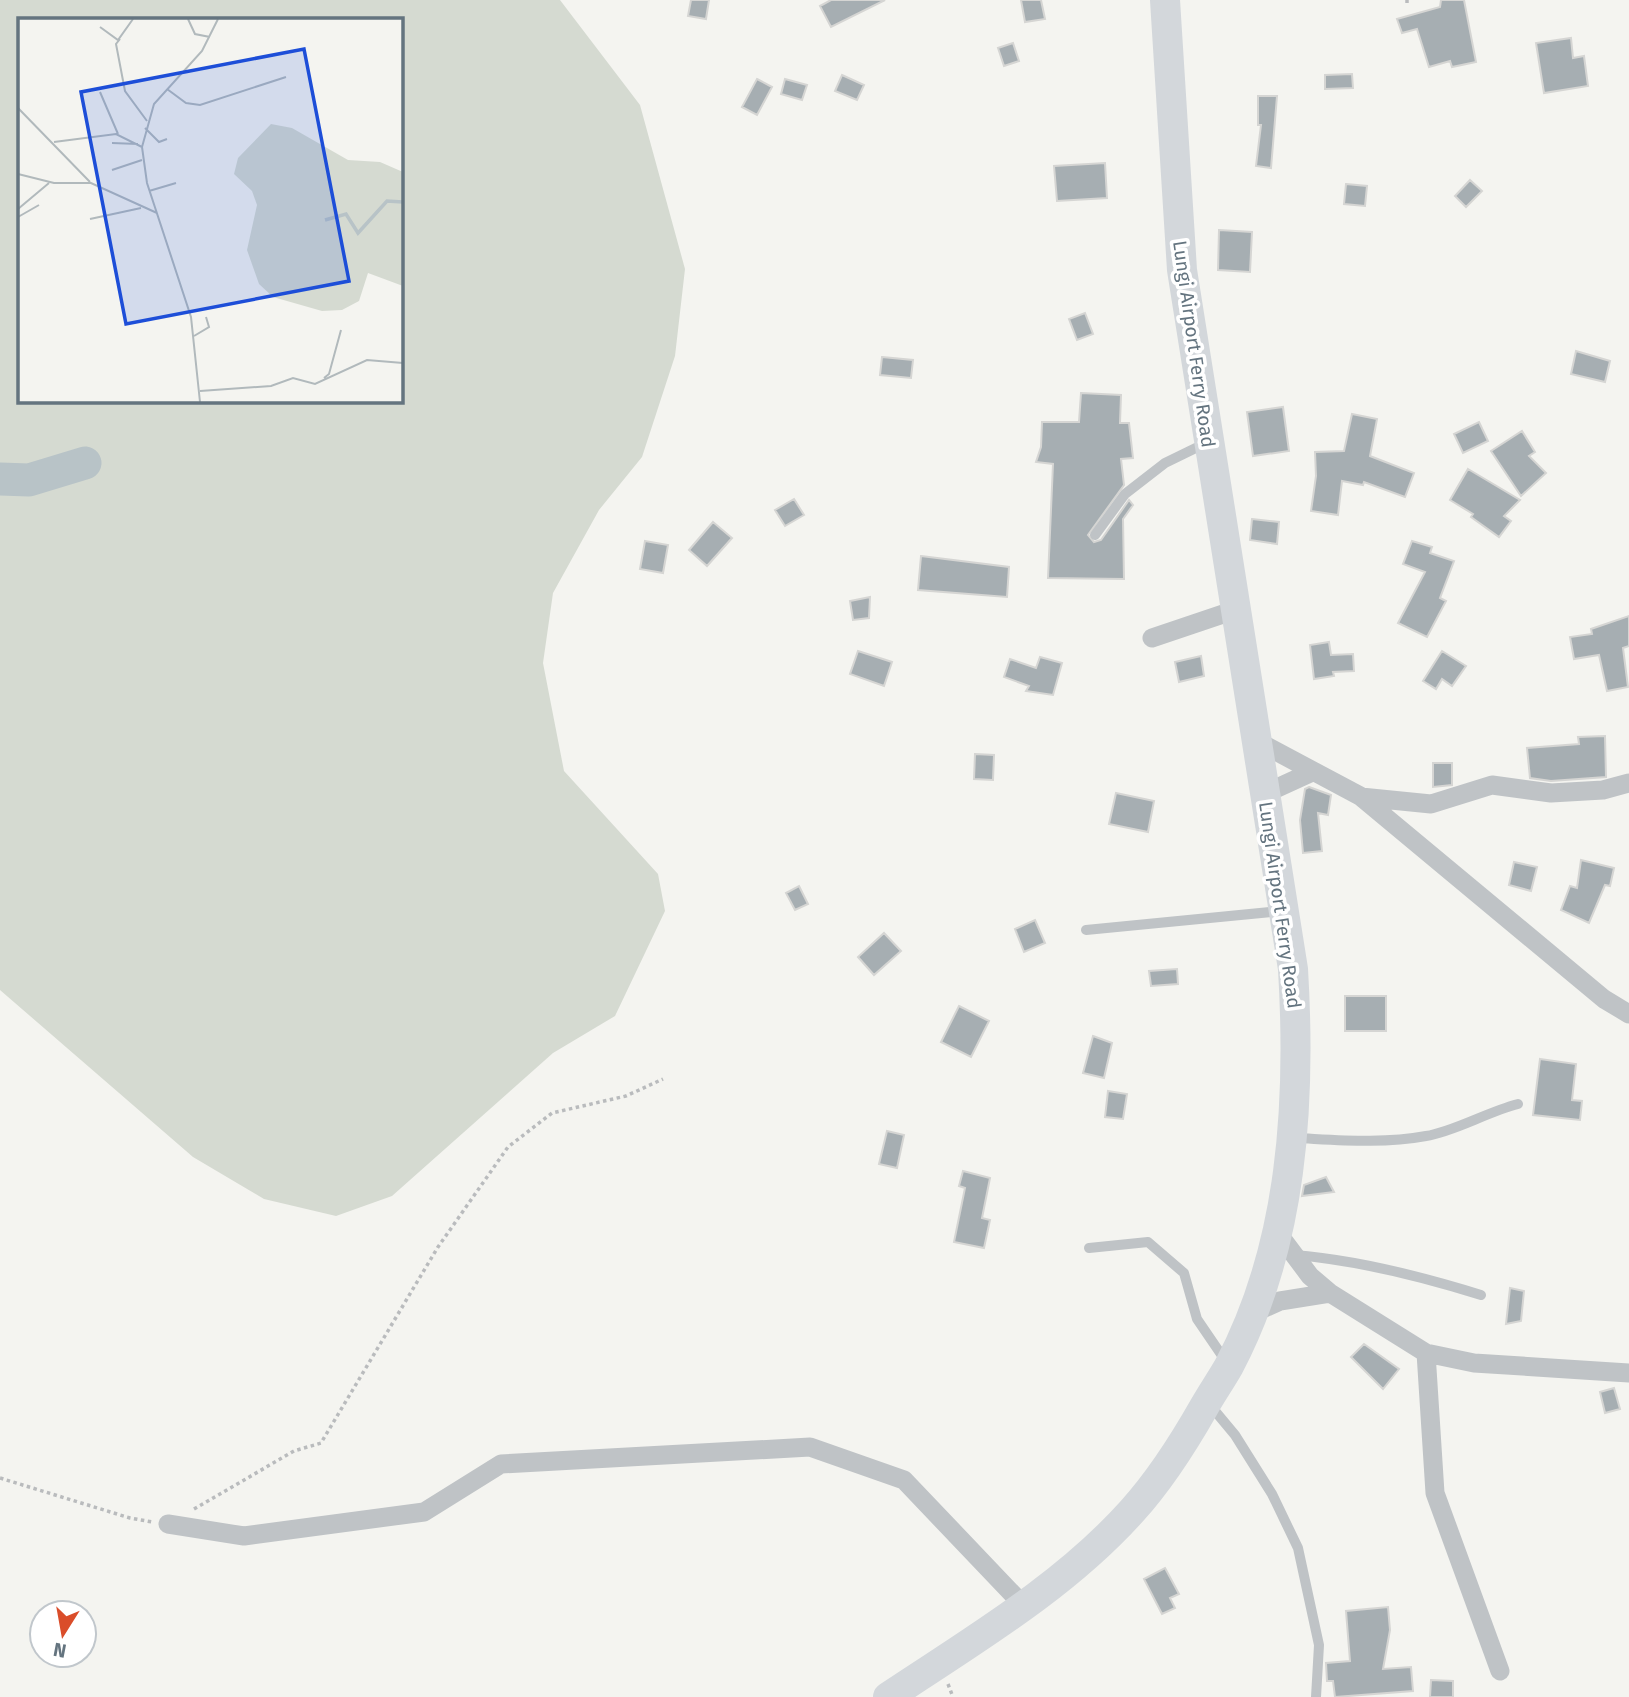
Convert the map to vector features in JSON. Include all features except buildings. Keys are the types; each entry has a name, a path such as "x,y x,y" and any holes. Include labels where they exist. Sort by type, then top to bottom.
{"main road":[{"name":"Lungi Airport Ferry Road","path":"888,1697 1024,1606 1083,1558 1131,1512 1174,1460 1229,1366 1285,1243 1297,1037 1285,911 1207,443 1182,270 1165,0"}],"street":[{"path":"1152,638 1235,610"},
{"path":"1255,740 1360,796 1604,999 1629,1014"},
{"path":"1264,794 1311,772"},
{"path":"1360,796 1431,804 1492,785 1551,793 1602,790 1629,783"},
{"path":"1285,1243 1310,1276 1330,1293 1426,1353 1441,1359 1629,1373"},
{"path":"1251,1314 1280,1301 1330,1293"},
{"path":"1426,1353 1435,1493 1500,1671"},
{"path":"168,1524 244,1536 424,1512 501,1464 810,1447 904,1480 1024,1606"}],"lane":[{"path":"1095,535 1125,494 1165,463 1207,443"},
{"path":"1086,930 1285,911"},
{"path":"1292,1138 1367,1142 1428,1136 1489,1111 1518,1104"},
{"path":"1089,1248 1149,1242 1184,1273 1197,1319 1229,1366"},
{"path":"1285,1243 1431,1279 1481,1295"},
{"path":"1207,1402 1236,1435 1272,1494 1298,1548 1319,1645 1316,1697"}],"path":[{"path":"0,1478 130,1518 168,1524 294,1451 321,1443 438,1247 508,1147 552,1113 626,1096 663,1079"}],"shaded area":[{"path":"0,0 560,0 640,105 685,269 675,356 642,457 599,510 553,593 543,663 564,771 658,874 665,911 615,1016 553,1053 392,1196 336,1216 264,1199 193,1157 0,990"}],"waterway":[{"path":"0,479 29,480 85,463"}]}
